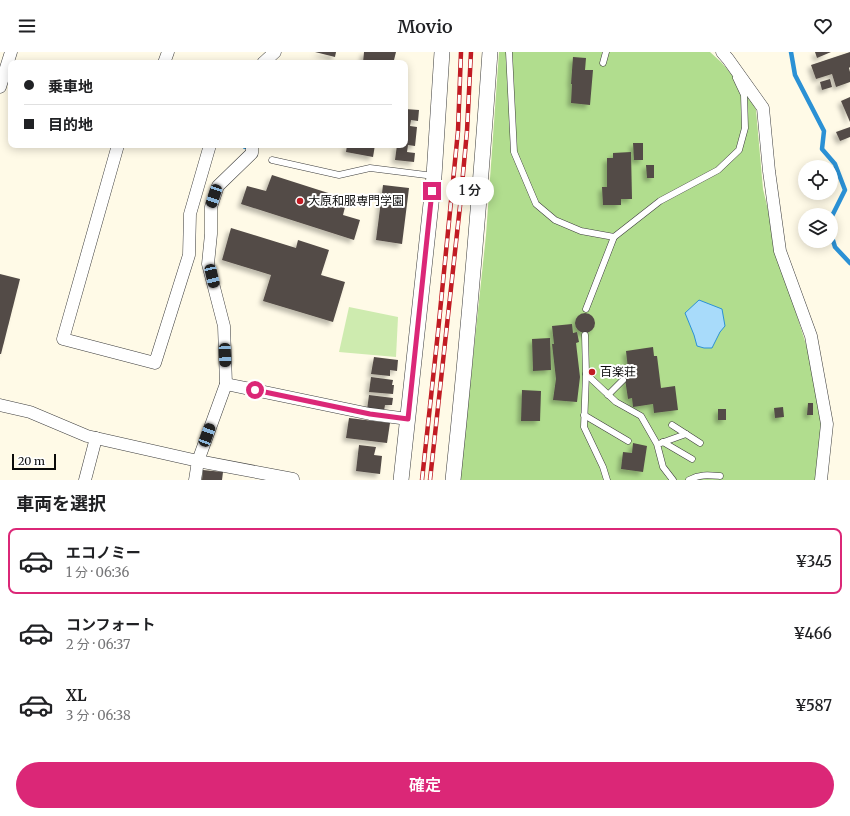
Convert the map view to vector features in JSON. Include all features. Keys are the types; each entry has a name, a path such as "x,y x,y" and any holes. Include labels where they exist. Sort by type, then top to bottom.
{"street":[{"path":"0,87 11,52"},
{"path":"401,480 434,176 442,52"},
{"path":"453,480 483,160 490,52"},
{"path":"725,55 763,108 769,171 780,251 811,336 827,424 821,480"},
{"path":"117,148 63,339 155,363 189,255 190,214 209,148"},
{"path":"195,480 198,461 226,384 224,326 208,264 211,234 211,207 218,186 252,153 252,148"},
{"path":"226,384 370,414 408,419"},
{"path":"0,406 30,412 96,438 198,461 293,479"},
{"path":"85,480 96,438"}],"lane":[{"path":"509,52 514,152 536,204 555,220 581,231 614,237"},
{"path":"603,63 606,52"},
{"path":"586,309 614,237 660,202 718,170 740,150 746,128 744,95 725,55"},
{"path":"272,160 339,175 370,168 434,176"},
{"path":"585,335 586,374 584,427 603,467 607,480"},
{"path":"586,374 616,402 641,416 660,443 663,467 673,480"},
{"path":"608,395 622,380"},
{"path":"584,415 628,441"},
{"path":"672,425 700,443"},
{"path":"660,443 686,434"},
{"path":"660,443 692,459"},
{"path":"689,480 703,475 720,476"}],"green space":[{"path":"499,52 710,52 721,62 750,95 756,110 763,189 782,268 815,373 822,414 820,445 815,480 460,480 486,235"},
{"path":"349,307 398,317 396,357 339,352"}],"water":[{"path":"699,300 722,309 725,326 720,332 712,348 697,346 685,313"}],"building":[{"path":"315,52 336,52 335,57"},
{"path":"364,52 396,52 394,60 363,60"},
{"path":"815,52 831,52 817,58"},
{"path":"850,52 850,82 836,87 832,74 816,79 811,65"},
{"path":"573,57 586,58 585,70 593,70 590,105 571,103"},
{"path":"830,79 832,87 822,90 820,82"},
{"path":"850,97 850,122 841,101"},
{"path":"408,109 419,110 418,121 411,120 410,126 417,127 415,146 408,145"},
{"path":"850,127 850,137 840,141 836,132"},
{"path":"633,143 643,143 643,160 634,160"},
{"path":"347,148 374,148 373,157 346,152"},
{"path":"397,148 408,148 407,152 415,153 414,162 395,160"},
{"path":"631,152 632,199 621,199 621,205 603,205 602,187 607,187 607,158 613,158 613,153"},
{"path":"646,165 654,165 654,178 647,178"},
{"path":"272,175 347,199 343,215 360,220 354,240 241,204 247,186 266,191"},
{"path":"383,185 409,188 402,244 376,240"},
{"path":"231,228 296,248 298,240 329,250 321,275 345,282 333,322 263,301 271,275 222,260"},
{"path":"0,274 20,279 1,354 0,354"},
{"path":"585,313 592,316 595,323 592,330 585,333 578,330 575,323 578,316"},
{"path":"572,324 573,333 577,332 579,342 576,343 580,377 577,402 553,400 556,379 552,344 554,344 552,326"},
{"path":"550,338 551,370 533,371 532,339"},
{"path":"653,347 654,356 657,356 661,388 675,386 678,410 654,413 653,404 633,407 632,398 628,399 625,379 629,378 626,351"},
{"path":"374,357 398,360 397,371 390,370 390,376 371,374"},
{"path":"371,377 393,380 393,394 369,392"},
{"path":"522,390 541,391 540,421 521,421"},
{"path":"369,395 393,398 392,405 385,405 384,411 367,410"},
{"path":"808,403 813,403 813,415 807,415"},
{"path":"783,407 784,417 775,418 774,408"},
{"path":"718,409 726,409 726,420 718,420"},
{"path":"349,418 390,423 387,443 346,438"},
{"path":"633,443 647,446 643,472 621,469 623,452 632,453"},
{"path":"359,445 376,447 374,455 382,456 380,474 356,471"},
{"path":"203,470 223,472 222,480 202,480"}],"waterway":[{"path":"791,52 795,75 824,131 822,149 835,164 845,190 836,208"},
{"path":"836,248 850,263"}],"railway":[{"path":"422,480 458,131 461,52"},
{"path":"430,480 460,206 467,131 471,52"}],"place":[{"name":"大原和服専門学園","path":"300,201"},
{"name":"百楽荘","path":"592,372"}],"route":[{"path":"255,390 370,414 408,419 432,191"}]}
